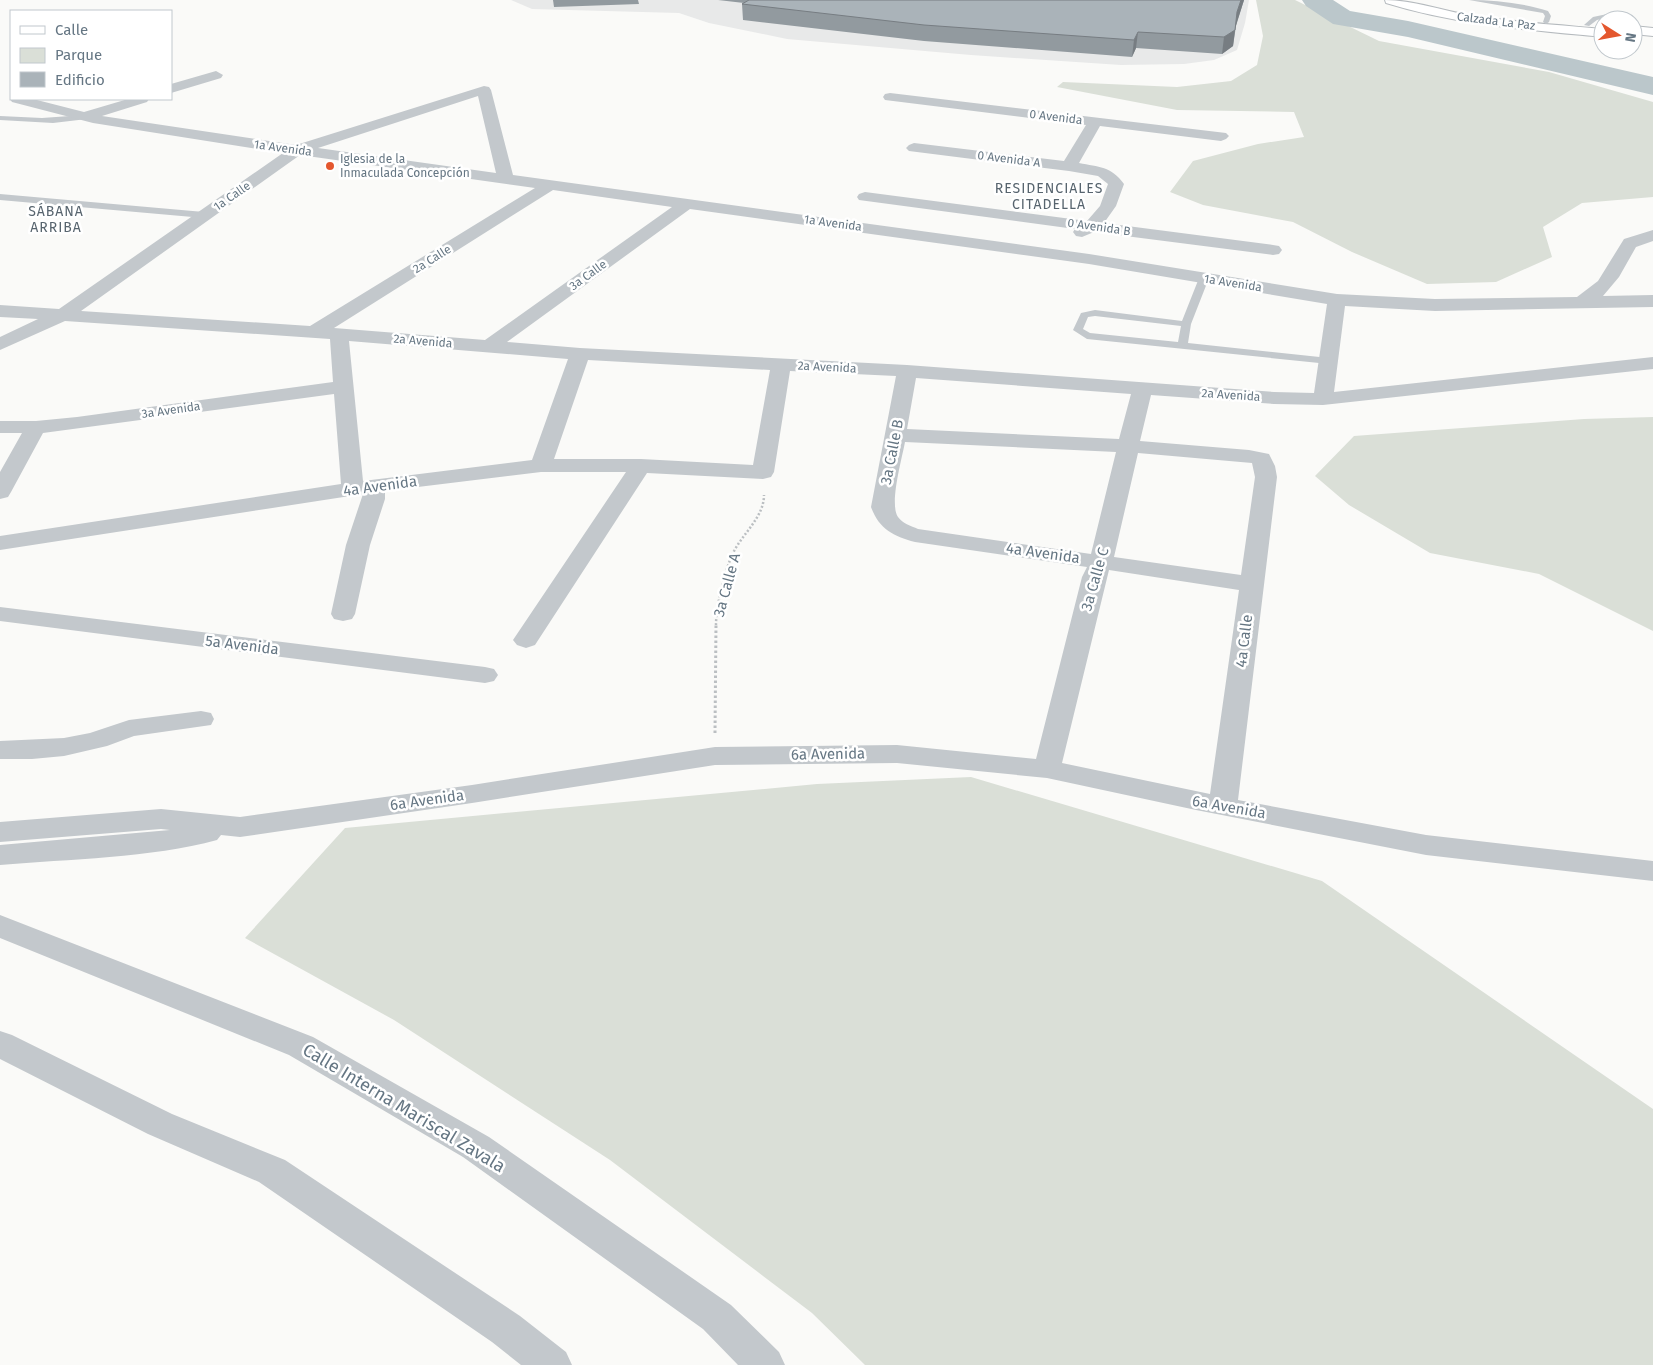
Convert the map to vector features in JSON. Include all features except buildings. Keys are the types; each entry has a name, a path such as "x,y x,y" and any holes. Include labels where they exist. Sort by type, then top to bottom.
{"main road":[{"name":"Calzada La Paz","path":"1391,0 1459,17 1593,32"},
{"name":"Calzada La Paz","path":"1415,0 1470,13 1593,26"}],"street":[{"path":"172,89 216,75"},
{"name":"1a Calle","path":"0,344 63,315 297,150 484,90 506,180"},
{"name":"0 Avenida","path":"890,97 1221,136"},
{"name":"1a Avenida","path":"22,100 84,117 297,150 1062,255 1337,300 1435,305 1653,301"},
{"path":"84,117 139,100"},
{"path":"1069,166 1095,122"},
{"name":"0 Avenida A","path":"914,148 1069,166 1103,172 1111,177 1116,184 1106,210 1093,226"},
{"name":"2a Calle","path":"314,332 550,185"},
{"name":"0 Avenida B","path":"865,197 1273,250"},
{"name":"3a Calle","path":"488,347 688,203"},
{"path":"1062,255 1076,235 1093,226 1100,238 1088,259"},
{"path":"1581,302 1600,291 1630,243 1653,236"},
{"path":"1630,243 1653,246"},
{"path":"1323,399 1337,300"},
{"name":"2a Avenida","path":"0,311 314,332 580,354 907,371 1274,398 1323,399 1653,363"},
{"path":"339,334 342,386 363,488 374,499 358,545 343,614"},
{"path":"541,465 580,354"},
{"path":"763,472 781,364"},
{"name":"3a Calle B","path":"896,528 886,520 882,507 907,371"},
{"name":"3a Avenida","path":"0,427 36,427 77,423 342,386"},
{"name":"3a Calle C","path":"1047,769 1094,577 1101,562 1142,389"},
{"path":"0,492 36,427"},
{"path":"895,436 1129,446"},
{"name":"4a Calle","path":"1129,446 1249,456 1261,459 1264,466 1266,476 1223,805"},
{"name":"4a Avenida","path":"0,543 363,488 541,465 641,466 763,472"},
{"path":"526,640 641,466"},
{"name":"4a Avenida","path":"896,528 915,535 1251,584"},
{"name":"5a Avenida","path":"0,614 485,675"},
{"path":"0,750 64,747 96,740 129,728 201,720"},
{"name":"6a Avenida","path":"0,832 161,819 240,827 472,794 715,756 897,754 1047,769 1196,801 1426,845 1653,870"},
{"path":"0,855 155,842 240,827"},
{"name":"Calle Interna Mariscal Zavala","path":"0,926 301,1046 476,1147 717,1317 765,1365"},
{"path":"0,1044 160,1124 272,1171 506,1329 552,1365"}],"lane":[{"path":"1472,0 1536,9 1546,12 1548,16 1546,22"},
{"path":"1587,25 1593,20"},
{"path":"0,118 64,121 84,117"},
{"path":"0,196 204,216"},
{"path":"1182,346 1186,324 1204,278"},
{"path":"1186,324 1095,313 1084,315 1078,330 1087,336 1329,361"}],"path":[{"name":"3a Calle A","path":"715,756 716,611 733,553 764,506 763,472"}],"shaded area":[{"path":"511,0 1249,0 1237,50 1214,60 1184,64 1121,65 971,55 787,39 709,23 679,13 532,9"}],"green space":[{"path":"1256,0 1295,0 1379,41 1549,72 1653,102 1653,197 1582,203 1543,227 1552,257 1496,282 1427,284 1352,252 1293,222 1203,205 1170,192 1193,161 1258,144 1304,137 1294,112 1177,110 1057,87 1063,82 1177,87 1231,81 1257,65 1263,36"},
{"path":"1653,417 1653,631 1539,574 1430,553 1349,505 1315,476 1354,436 1584,419"},
{"path":"971,777 1322,881 1653,1109 1653,1365 865,1365 812,1313 610,1160 394,1020 245,938 345,828 817,784"}],"waterway":[{"path":"1315,0 1342,18 1408,29 1653,86"}],"place":[{"name":"Iglesia de la Inmaculada Concepción","path":"330,166"}],"district":[{"name":"RESIDENCIALES CITADELLA","path":"1049,196"},
{"name":"SÁBANA ARRIBA","path":"56,220"}]}
